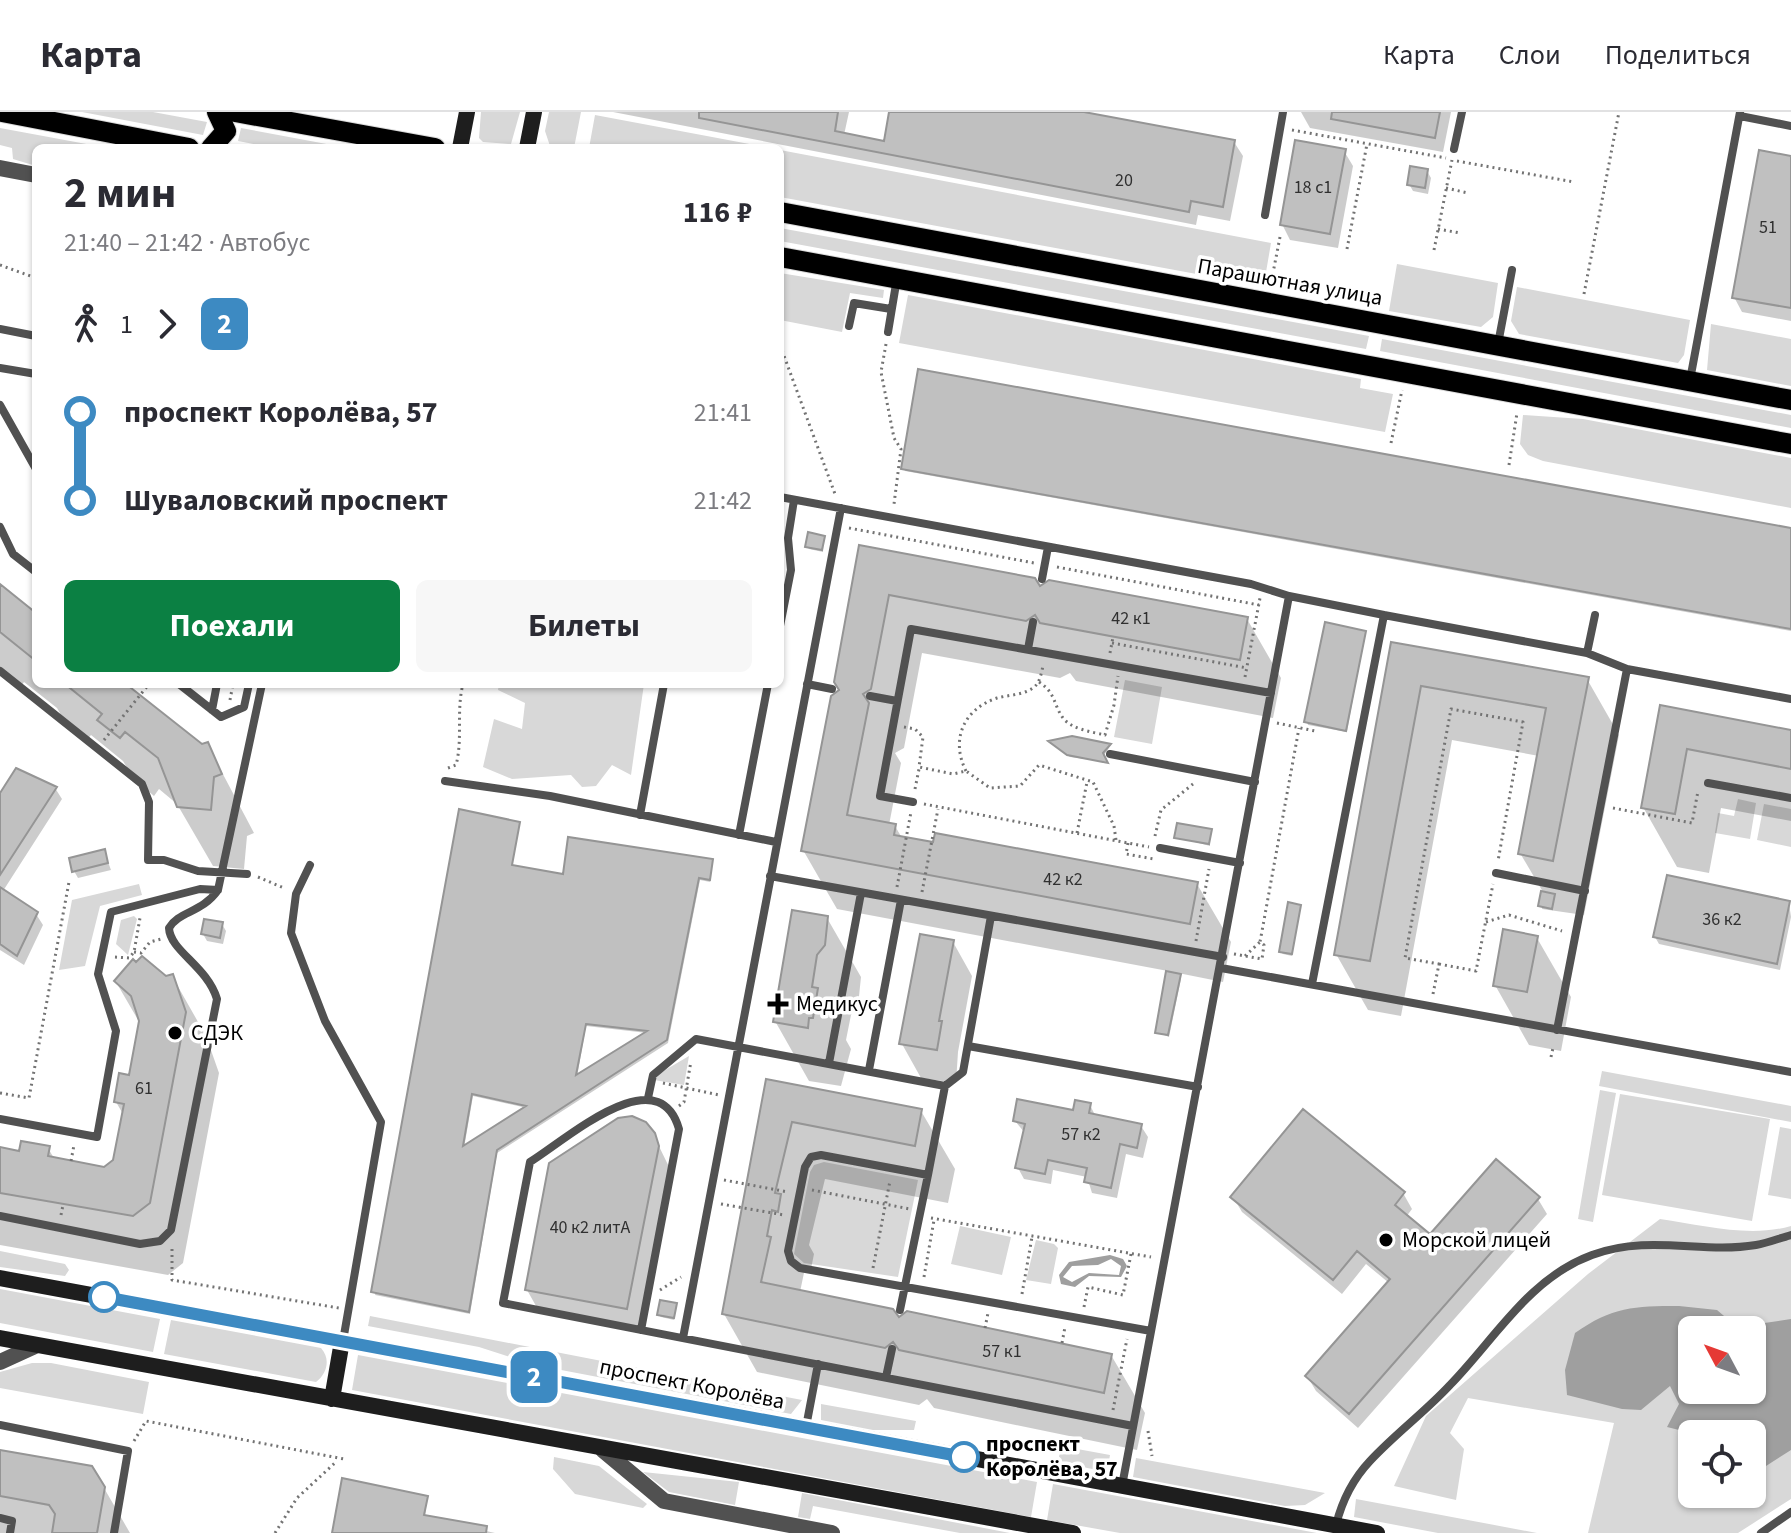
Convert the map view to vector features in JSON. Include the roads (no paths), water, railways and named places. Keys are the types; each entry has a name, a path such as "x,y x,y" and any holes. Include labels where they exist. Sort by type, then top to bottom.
{"main road":[{"path":"2,112 168,144"},
{"path":"215,144 226,131 217,112"},
{"path":"235,112 413,144"},
{"name":"Парашютная улица","path":"784,213 1791,400"},
{"path":"784,258 1791,444"}],"street":[{"path":"461,144 467,112"},
{"path":"528,144 534,112"},
{"path":"0,168 32,174"},
{"name":"проспект Королёва","path":"0,1278 1377,1533"},
{"path":"0,1338 1073,1533"},
{"path":"332,1399 342,1341"},
{"path":"0,1362 35,1346"},
{"path":"603,1450 664,1501 832,1533"}],"lane":[{"path":"1265,215 1283,112"},
{"path":"1454,149 1462,112"},
{"path":"1690,381 1740,114 1791,126"},
{"path":"1497,345 1512,270"},
{"path":"888,332 897,277"},
{"path":"849,326 854,303 891,309"},
{"path":"0,329 32,335"},
{"path":"0,368 32,373"},
{"path":"0,405 32,462"},
{"path":"784,498 1262,588 1289,596 1587,653 1627,669 1791,699"},
{"path":"784,606 791,570 788,538 794,500"},
{"path":"683,1338 841,508"},
{"path":"0,527 13,554 32,569"},
{"path":"1042,579 1048,547"},
{"path":"1122,1486 1289,596"},
{"path":"1312,984 1384,615"},
{"path":"1587,653 1595,615"},
{"path":"1028,649 1033,622"},
{"path":"913,802 880,796 911,629 1271,693"},
{"path":"1557,1030 1627,669"},
{"path":"0,671 134,776 147,792 148,860 164,860 198,871 224,870 247,874"},
{"path":"807,684 832,689"},
{"path":"184,688 221,717 244,707 248,688"},
{"path":"212,710 216,688"},
{"path":"0,1216 140,1244 160,1241 171,1230 217,999 211,982 174,944 169,928 173,920 208,905 218,890 261,688"},
{"path":"640,815 663,688"},
{"path":"739,835 767,688"},
{"path":"870,696 897,701"},
{"path":"1110,754 1255,782"},
{"path":"445,781 550,796 776,842"},
{"path":"1704,782 1791,798"},
{"path":"1160,848 1240,863"},
{"path":"310,865 296,894 291,933 325,1021 381,1122 342,1341"},
{"path":"1496,873 1585,891"},
{"path":"770,876 1223,957"},
{"path":"0,1119 97,1137 116,1031 98,974 111,912 200,889 218,890"},
{"path":"829,1063 861,893"},
{"path":"869,1070 898,899"},
{"path":"900,1310 945,1086 963,1072 991,916"},
{"path":"1221,968 1791,1072"},
{"path":"648,1098 653,1075 696,1039 945,1086"},
{"path":"968,1046 1198,1087"},
{"path":"641,1330 679,1129 674,1112 662,1102 648,1098 624,1102 530,1162 503,1303 641,1330 886,1377 1133,1426"},
{"path":"927,1180 821,1155 811,1157 800,1191 788,1251 791,1261 800,1268 1151,1331"},
{"path":"1336,1525 1342,1503 1369,1461 1415,1421 1478,1356 1528,1295 1560,1270 1593,1254 1636,1243 1754,1245 1791,1235"},
{"path":"886,1377 892,1349"},
{"path":"806,1428 818,1364"},
{"path":"0,1425 128,1451 114,1533"},
{"path":"1761,1533 1791,1512"},
{"path":"0,1518 12,1521 10,1533"}],"place":[{"name":"Медикус","path":"778,1004"},
{"name":"СДЭК","path":"175,1033"},
{"name":"Морской лицей","path":"1386,1240"},
{"name":"проспект Королёва, 57","path":"964,1457"}]}
